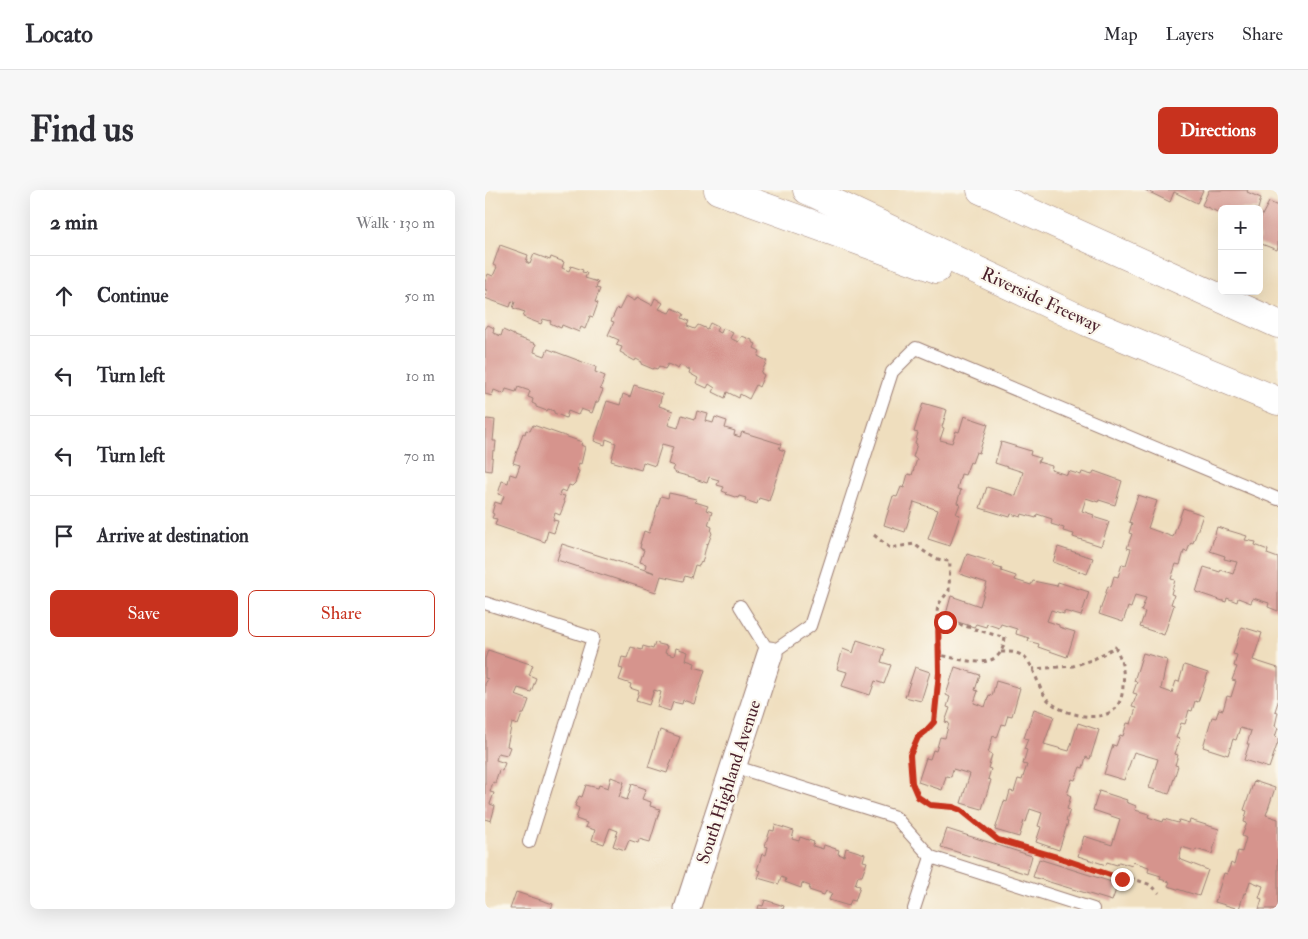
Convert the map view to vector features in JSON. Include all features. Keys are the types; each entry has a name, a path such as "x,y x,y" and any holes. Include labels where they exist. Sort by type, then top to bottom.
{"highway":[{"path":"718,190 1087,322"},
{"name":"Riverside Freeway","path":"807,190 1087,322 1278,401"},
{"path":"981,190 1278,324"}],"street":[{"name":"South Highland Avenue","path":"687,909 770,654"}],"lane":[{"path":"740,606 770,654 810,626 892,372 916,348 1278,499"},
{"path":"485,603 593,638 529,842"},
{"path":"733,766 895,817 931,857 1093,909"},
{"path":"914,909 931,857"}],"path":[{"path":"874,535 890,548 914,544 933,558 950,561 949,591 938,602 936,610 940,655 934,722 918,737 910,755 912,783 918,797 930,805 953,807 961,810 998,840 1122,879 1151,884 1159,893"},
{"path":"938,618 1005,638 1001,652 989,662 982,663 940,655"},
{"path":"1001,652 1017,652 1033,669 1039,686 1047,699 1054,706 1071,713 1090,716 1107,715 1116,708 1122,697 1124,680 1119,653 1115,646 1094,659 1073,666 1033,669"}],"building":[{"path":"1145,190 1203,190 1197,203 1174,192 1170,202"},
{"path":"1209,190 1248,190 1247,192 1261,198 1259,205 1218,205 1218,212 1202,205"},
{"path":"1269,202 1278,206 1277,250 1263,245 1263,213"},
{"path":"500,245 528,255 526,262 530,264 534,254 550,260 551,257 564,262 562,268 569,271 571,266 583,270 582,272 587,273 585,278 598,282 596,288 600,289 595,302 598,303 593,317 590,316 585,329 581,327 579,332 562,325 561,328 550,323 551,321 543,319 541,324 523,317 525,312 513,308 515,302 512,301 510,307 485,298 487,290 485,290 485,282 488,274 493,276 497,267 493,265"},
{"path":"626,296 635,301 637,297 652,305 655,298 663,303 659,309 669,313 672,308 679,311 684,314 682,318 689,321 687,326 695,329 698,325 707,329 710,323 718,327 716,331 721,333 723,328 733,333 730,338 738,342 742,336 752,340 756,344 754,348 760,351 758,356 767,361 761,373 764,375 759,387 756,385 749,399 740,394 739,398 727,392 725,398 713,392 715,388 709,384 707,388 696,383 698,378 689,373 690,370 680,365 678,369 668,364 665,369 659,366 657,369 653,369 641,364 642,362 636,359 635,361 624,355 620,352 622,347 616,345 619,340 608,335 614,322 611,321 617,308 619,310"},
{"path":"488,325 494,328 493,333 501,336 503,330 536,344 534,352 545,356 548,349 596,367 595,372 605,376 600,389 603,390 592,413 581,409 578,415 568,411 566,418 554,413 554,411 548,409 547,411 536,407 532,403 533,399 528,397 530,391 518,387 516,392 506,389 504,394 494,390 492,396 485,394 485,329"},
{"path":"634,385 662,394 659,406 673,411 668,425 678,428 682,415 695,419 697,411 708,414 706,421 713,423 715,417 727,421 725,428 735,431 734,435 740,437 742,432 781,444 779,449 785,451 769,501 759,498 757,504 745,500 746,498 739,496 738,498 726,494 722,491 724,487 717,485 719,480 709,477 707,483 676,473 672,470 674,466 668,464 673,447 662,444 655,466 643,462 641,470 611,461 616,443 606,439 605,445 594,441 607,401 620,405 623,394 630,397"},
{"path":"923,403 947,410 940,440 952,443 956,431 959,432 964,416 988,424 979,453 976,452 965,475 961,474 957,489 961,490 957,503 960,504 956,514 960,515 950,546 928,539 938,510 914,502 905,532 884,525 893,496 897,497 901,487 904,488 908,474 912,475 917,459 913,457 918,433 914,432"},
{"path":"485,420 495,420 493,441 496,441 491,471 485,470"},
{"path":"533,425 582,442 581,445 585,447 581,464 579,463 577,470 579,471 575,483 572,486 569,485 566,492 561,490 559,495 565,496 563,501 565,502 560,515 555,513 553,520 558,521 554,533 548,531 545,542 495,525 497,519 492,518 495,502 501,504 504,496 498,494 502,481 508,483 510,474 516,476 520,465 513,463 523,433 525,434 526,430 530,431"},
{"path":"1001,442 1031,451 1030,455 1040,458 1038,462 1052,466 1051,470 1067,475 1068,471 1081,475 1082,472 1092,475 1094,471 1122,481 1115,505 1086,498 1082,511 1109,522 1101,546 1073,537 1074,534 1063,531 1064,528 1051,524 1052,519 1037,514 1036,518 1022,514 1021,517 1011,514 1010,517 980,508 987,487 1016,496 1023,472 995,463"},
{"path":"669,493 696,499 695,502 708,506 706,510 712,512 708,525 712,527 712,533 707,543 702,563 699,566 695,565 691,578 685,576 683,581 661,576 656,592 557,560 562,544 655,573 645,569 646,564 640,562 644,550 640,548 640,544 644,531 649,533 661,496 668,498"},
{"path":"1138,495 1157,501 1148,528 1173,537 1183,508 1203,515 1193,543 1191,542 1187,552 1184,551 1180,565 1176,564 1171,579 1175,580 1171,594 1174,595 1171,604 1174,605 1164,635 1140,627 1145,612 1141,611 1146,598 1135,595 1131,608 1128,607 1123,622 1099,614 1108,586 1111,587 1114,576 1118,577 1122,564 1126,565 1131,549 1127,548 1132,534 1129,533 1132,523 1129,522"},
{"path":"1217,527 1247,536 1245,540 1256,542 1255,545 1268,550 1267,554 1278,558 1278,611 1268,607 1269,603 1253,598 1251,603 1238,598 1237,602 1227,598 1226,602 1196,592 1204,567 1233,574 1237,562 1224,559 1225,556 1210,551"},
{"path":"1058,547 1093,558 1087,574 1053,562"},
{"path":"967,554 995,563 993,566 1002,569 1001,571 1016,576 1015,580 1031,585 1033,581 1057,586 1058,582 1089,592 1081,616 1064,611 1064,614 1051,610 1047,621 1075,632 1067,657 1038,647 1039,644 1028,641 1029,638 1016,634 1017,629 1001,624 999,628 987,624 986,627 976,624 974,627 945,618 951,596 980,606 987,583 960,574"},
{"path":"1242,627 1262,633 1253,660 1278,668 1278,702 1275,711 1278,712 1275,726 1278,728 1275,737 1278,738 1278,742 1269,768 1244,760 1251,731 1240,728 1236,740 1233,739 1228,755 1203,747 1212,717 1216,718 1219,709 1223,710 1227,696 1231,697 1236,681 1232,680 1237,667 1234,666 1237,655 1233,654"},
{"path":"857,640 885,649 881,662 891,665 884,684 875,681 870,695 842,686 847,672 837,669 843,649 853,653"},
{"path":"655,643 667,646 665,653 674,656 676,648 688,652 686,660 695,663 694,667 705,670 694,704 683,700 682,704 673,702 670,711 657,707 661,692 654,690 649,705 636,701 639,691 630,688 631,684 619,680 623,669 619,668 622,657 627,658 631,647 642,650 643,646 653,649"},
{"path":"488,650 533,665 529,675 536,678 531,692 518,688 515,695 529,700 518,725 512,723 507,746 510,747 507,755 498,753 496,760 505,763 502,771 499,770 490,792 494,793 490,804 495,806 491,821 485,819 485,684 488,679 485,678 485,659"},
{"path":"1143,653 1167,660 1161,689 1172,693 1176,681 1179,682 1184,665 1208,673 1198,702 1195,701 1192,711 1189,710 1185,724 1181,723 1176,738 1180,739 1175,754 1178,755 1175,765 1178,766 1169,794 1149,788 1158,759 1134,752 1124,780 1104,774 1113,745 1116,746 1120,735 1123,736 1127,723 1131,724 1136,708 1132,707 1137,694 1133,693 1137,682 1134,681"},
{"path":"915,667 930,672 921,701 905,697"},
{"path":"955,667 980,675 975,690 978,691 974,703 985,707 989,695 992,696 996,681 1020,688 1012,716 1008,715 1005,725 1002,724 997,738 993,736 988,753 992,755 988,768 991,769 988,779 991,780 982,809 961,803 970,774 953,769 951,777 946,776 942,790 918,782 926,758 930,759 933,750 936,751 940,737 945,738 949,723 945,722 950,708 947,707 950,697 946,695"},
{"path":"1034,709 1054,716 1044,744 1069,751 1078,723 1099,730 1090,759 1086,757 1083,768 1080,767 1075,780 1072,779 1067,794 1071,796 1067,809 1070,810 1059,850 1036,842 1041,827 1038,826 1042,813 1030,809 1019,837 995,830 1004,801 1007,802 1010,791 1014,792 1018,779 1022,780 1027,765 1023,764 1027,750 1024,749 1028,739 1024,738"},
{"path":"660,730 680,737 667,773 648,767"},
{"path":"611,777 624,782 619,797 627,800 632,784 646,789 642,799 651,802 650,806 660,809 650,842 639,839 638,843 629,840 625,850 613,846 618,831 610,828 604,844 592,840 595,830 585,827 587,823 576,819 579,808 575,806 579,796 582,797 586,785 598,788 599,785 608,788"},
{"path":"1254,781 1275,788 1266,815 1278,819 1278,909 1259,909 1262,899 1259,898 1263,886 1250,881 1239,909 1215,902 1224,873 1227,874 1231,863 1234,865 1238,851 1242,852 1246,838 1242,836 1247,823 1244,822 1247,811 1244,810"},
{"path":"1099,791 1127,800 1126,802 1136,806 1135,810 1149,814 1148,817 1163,822 1164,819 1178,823 1179,820 1189,823 1190,820 1219,829 1212,854 1182,847 1179,859 1208,870 1199,896 1168,886 1170,882 1160,879 1161,876 1148,872 1149,867 1133,862 1132,866 1119,862 1117,865 1107,862 1106,865 1078,856 1084,836 1112,845 1120,819 1093,810"},
{"path":"775,825 794,831 792,839 799,841 800,837 814,842 813,846 823,849 824,845 839,850 838,854 844,856 846,848 865,854 863,861 867,862 862,876 858,876 855,885 860,886 855,901 851,900 849,906 829,900 832,893 826,891 824,895 809,890 810,886 802,883 801,888 785,882 786,879 781,877 779,884 758,878 761,871 757,870 762,854 766,855 768,847 765,846 770,830 774,831"},
{"path":"947,829 1032,856 1027,874 941,847"},
{"path":"1039,859 1118,884 1112,901 1033,877"},
{"path":"516,892 553,904 551,909 510,909"},
{"path":"765,900 784,906 783,909 758,909 759,905 763,906"}],"route":[{"path":"945,622 938,618 940,655 934,722 918,737 910,755 912,783 918,797 930,805 953,807 961,810 982,825 998,840 1122,879"}]}
